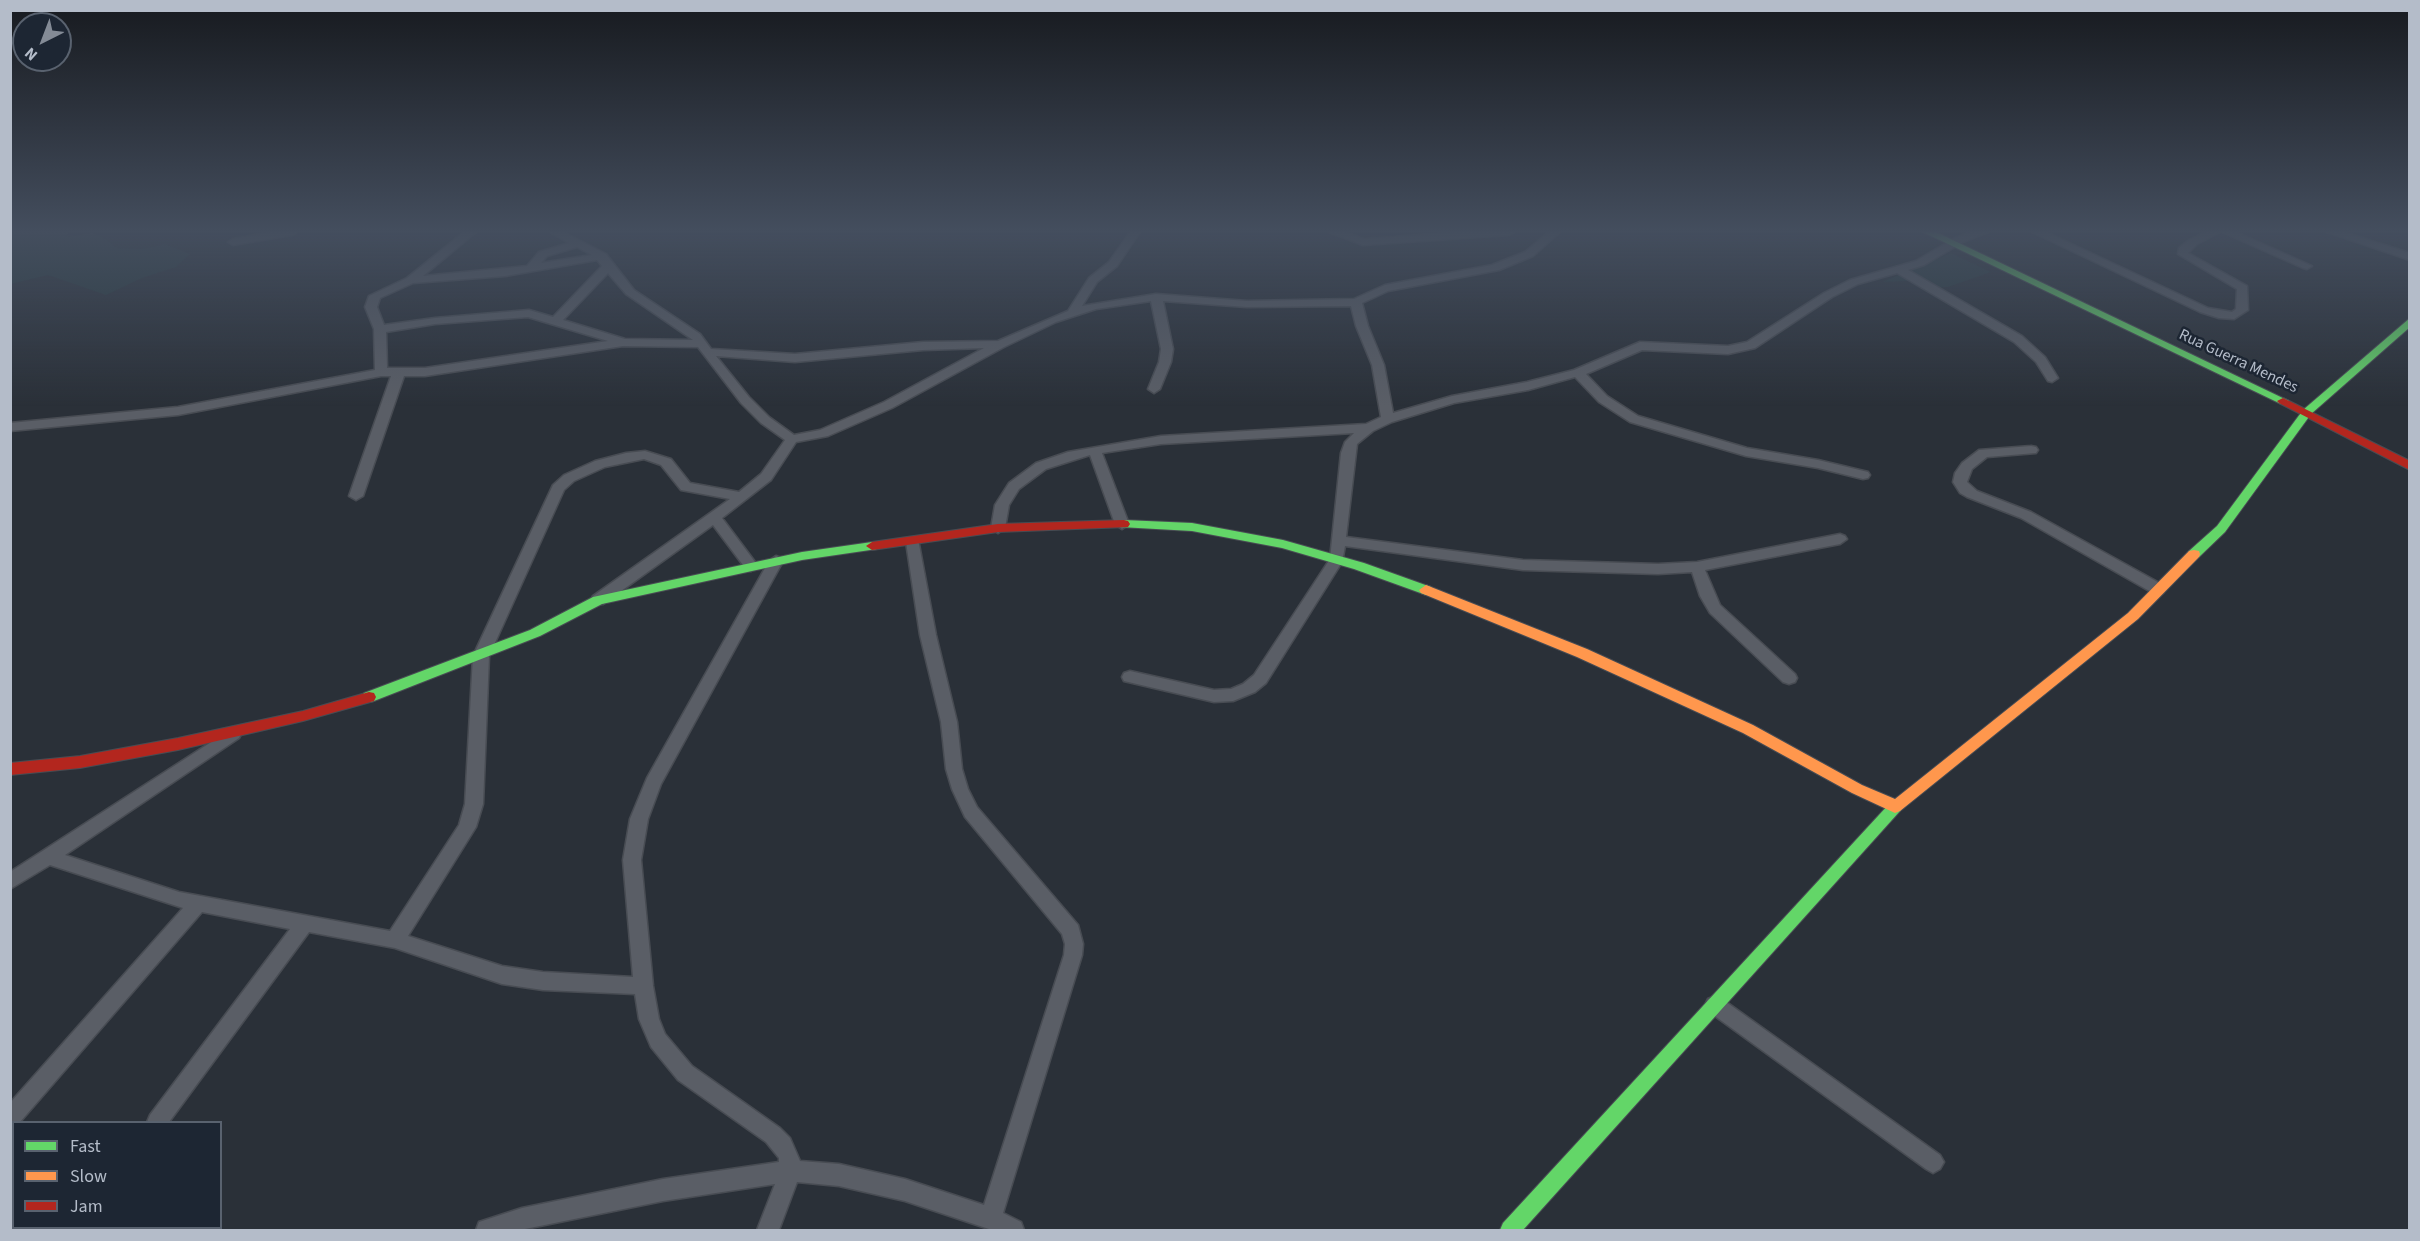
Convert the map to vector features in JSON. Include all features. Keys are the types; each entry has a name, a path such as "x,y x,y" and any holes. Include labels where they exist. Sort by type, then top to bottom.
{"street":[{"path":"381,372 380,329 372,308 375,297 390,290"},
{"path":"554,322 581,290"},
{"path":"628,290 696,336 754,410 792,439"},
{"path":"1072,313 1087,290"},
{"path":"10,769 80,762 237,731 361,700 481,656 535,633 598,600 742,497 765,477 792,439 823,433 878,409 1000,344 1072,313 1094,306 1156,297 1247,304 1356,302 1381,290"},
{"path":"1130,677 1214,696 1233,695 1249,688 1260,679 1337,559 1348,453 1351,442 1368,428 1388,419 1452,400 1528,386 1578,373 1640,346 1728,350 1751,345 1838,290"},
{"path":"1934,290 2018,339 2041,360 2052,378"},
{"name":"Rua Guerra Mendes","path":"2047,290 2407,461"},
{"path":"2161,290 2204,310 2219,315 2234,316 2242,310 2243,290"},
{"path":"1154,389 1165,362 1167,349 1156,297"},
{"path":"1356,302 1362,326 1378,365 1388,419"},
{"path":"380,329 529,313 623,342 795,358 923,346 1000,344"},
{"path":"1510,1230 1896,806 2133,616 2221,528 2307,412 2409,321"},
{"path":"10,427 178,411 381,372 398,374 451,369 623,342"},
{"path":"1578,373 1614,408 1643,422 1746,452 1818,464 1863,475"},
{"path":"356,496 398,374"},
{"path":"998,528 1002,505 1007,494 1022,479 1050,462 1095,450 1161,440 1368,428"},
{"path":"1095,450 1122,524"},
{"path":"2031,450 1984,453 1967,466 1960,482 1965,490 1972,494 2026,515 2158,589"},
{"path":"395,940 467,827 474,804 481,656 558,488 569,478 600,464 645,455 666,462 686,487 742,497"},
{"path":"714,518 750,566"},
{"path":"598,600 776,561 998,528 1122,524 1192,527 1283,544 1337,559 1454,600 1582,653 1748,729 1857,789 1896,806"},
{"path":"1338,541 1534,566 1658,569 1697,567 1840,539"},
{"path":"913,542 928,635 950,722 954,769 960,789 971,812 1071,931 1074,944 1073,955 992,1218"},
{"path":"768,1230 791,1171 789,1156 783,1145 773,1135 705,1089 672,1058 658,1040 649,1019 643,986 632,860 639,819 653,783 776,561"},
{"path":"1697,567 1707,596 1715,609 1789,678"},
{"path":"10,882 237,731"},
{"path":"50,857 179,900 395,940 502,975 524,979 643,986"},
{"path":"10,1119 199,903"},
{"path":"158,1121 305,922"},
{"path":"1715,1005 1933,1162"},
{"path":"487,1230 522,1219 663,1190 791,1171 839,1175 872,1181 992,1218 1013,1230"}],"green space":[{"path":"91,290 117,290 106,295"}],"traffic: fast":[{"path":"2050,290 2283,401"},
{"path":"2194,554 2221,529 2307,412 2410,321"},
{"path":"1124,524 1192,527 1283,544 1359,566 1426,590"},
{"path":"369,697 535,633 598,600 802,556 872,546"},
{"path":"1510,1230 1895,807"}],"traffic: slow":[{"path":"1895,807 2133,616 2194,554"},
{"path":"1426,590 1582,653 1748,729 1857,789 1896,806"}],"traffic: jam":[{"path":"2283,401 2410,466"},
{"path":"872,546 998,528 1124,524"},
{"path":"10,769 80,762 178,744 303,716 369,697"}]}
